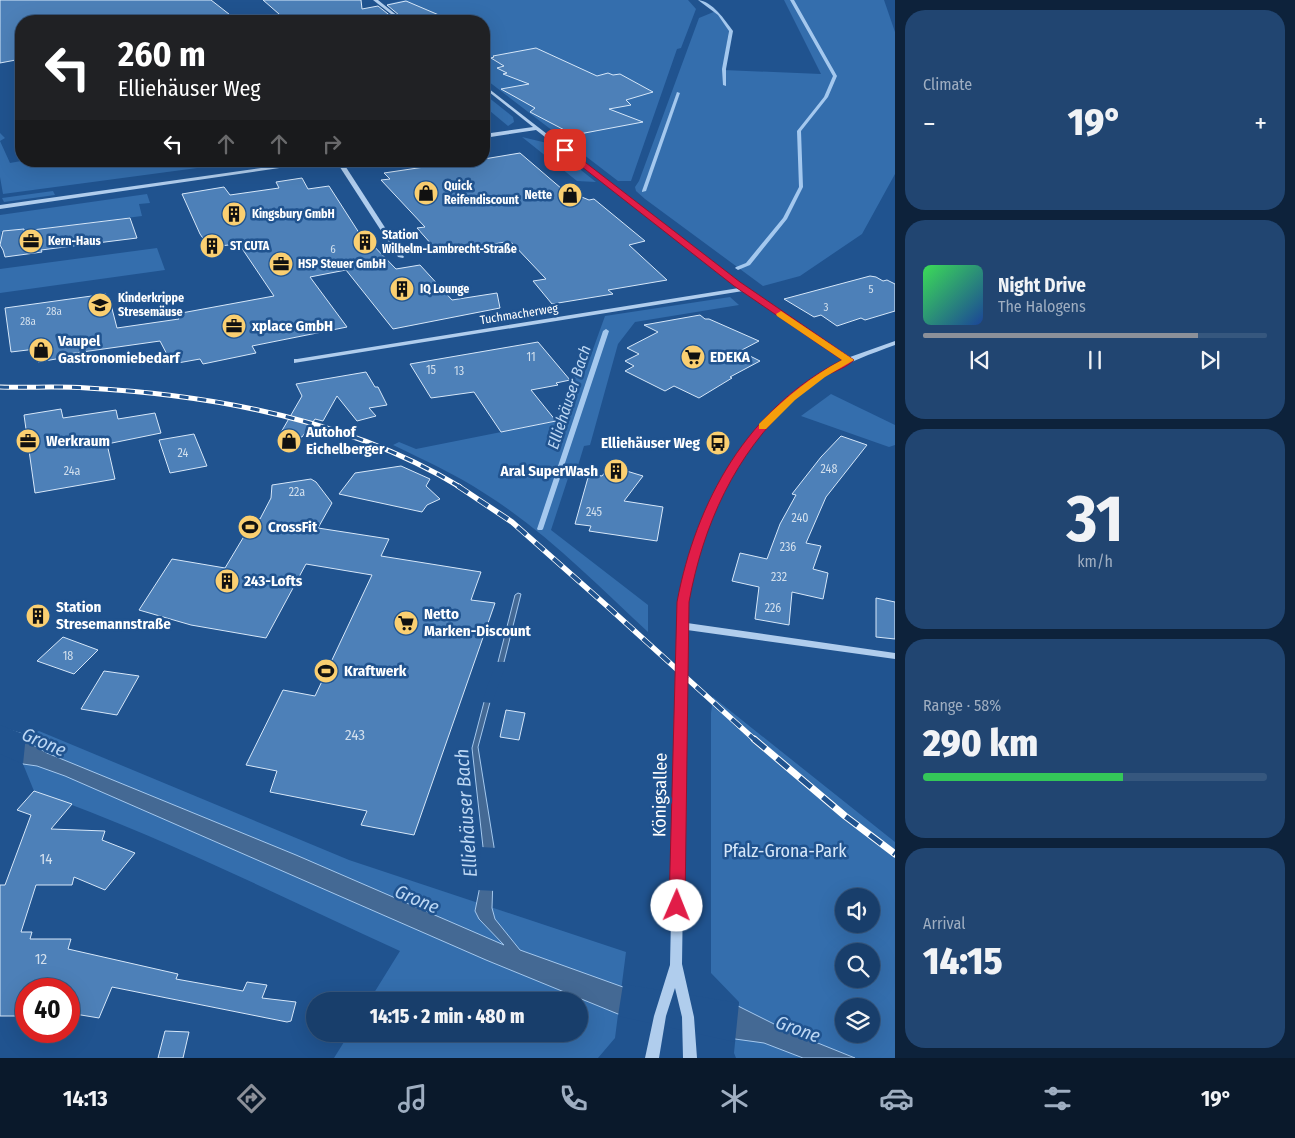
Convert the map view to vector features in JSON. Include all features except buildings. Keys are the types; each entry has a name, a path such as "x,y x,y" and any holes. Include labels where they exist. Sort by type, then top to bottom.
{"street":[{"path":"375,0 394,15"},
{"path":"490,91 745,289 849,360"},
{"path":"490,135 536,128"},
{"path":"0,207 282,167"},
{"path":"343,167 401,257"},
{"name":"Tuchmacherweg","path":"297,361 745,289"},
{"name":"Königsallee","path":"690,1053 688,1017 676,964 683,602 688,574 709,512 732,469 753,436 791,398 822,374 849,360 895,344"},
{"path":"683,626 895,656"},
{"name":"Königsallee","path":"652,1058 660,1016 676,964"}],"green space":[{"path":"405,0 688,0 696,9 681,48 677,49 631,181 618,181 490,83 490,15 401,15 387,4"},
{"path":"784,0 884,0 895,32 895,174 862,234 800,276 763,286 645,199 636,191 635,187 639,181 699,18 716,11 729,29 723,70 821,74"},
{"path":"490,99 513,117 514,122 508,126 490,111"},
{"path":"0,133 5,138 0,141"},
{"path":"522,137 547,143 596,182 577,181"},
{"path":"0,141 10,163 15,162 15,167 197,168 3,194 0,177"},
{"path":"53,191 55,195 4,202 2,198"},
{"path":"147,194 150,203 139,204 142,216 24,231 23,229 1,232 2,240 0,242 0,215"},
{"path":"157,248 165,270 0,293 0,269"},
{"path":"730,297 739,305 635,322 618,344 590,445 584,446 576,472 570,472 551,530 648,605 648,632 528,524 462,480 393,445 399,442 416,449 556,421 574,376 583,377 605,316"},
{"path":"831,394 895,425 895,445 889,447 801,416"},
{"name":"Pfalz-Grona-Park","path":"713,697 895,842 895,1058 736,1058 734,1053 739,1002 711,973 711,713"},
{"path":"39,731 349,860 626,952 615,1038 598,1058 334,1058 344,1042 588,1042 588,992 375,992 400,951 173,846 34,791 23,764 26,735"}],"shaded area":[{"path":"521,594 504,662 490,702 478,747 494,847 492,908 495,919 520,950 623,987 738,1006 788,1031 855,1058 803,1058 764,1043 735,1039 618,1014 588,1002 588,992 564,992 486,960 65,776 37,766 23,764 0,727 26,735 33,745 47,753 296,855 504,945 479,919 475,911 483,847 472,748 484,702 498,662 515,595"}],"pier":[{"path":"496,662 507,662 492,703 482,702"},
{"path":"0,725 26,735 23,764 0,754"},
{"path":"481,847 496,848 496,891 477,890"},
{"path":"623,984 739,1003 735,1042 618,1016"}],"waterway":[{"path":"700,0 719,14 731,31 724,69 725,85"},
{"name":"Elliehäuser Bach","path":"738,268 748,264 785,218 801,187 799,131 826,97 835,76 792,0"},
{"path":"644,191 678,93"},
{"name":"Elliehäuser Bach","path":"540,529 606,331"}],"railway":[{"path":"0,387 76,387 135,392 183,397 280,415 327,428 373,444 418,464 460,487"},
{"path":"458,486 512,522 755,740"},
{"path":"754,739 845,816 895,854"}],"slow traffic":[{"path":"763,426 791,398 822,374 849,360 781,314"}],"place":[{"name":"Quick Reifendiscount","path":"426,193"},
{"name":"Nette","path":"570,195"},
{"name":"Kingsbury GmbH","path":"234,214"},
{"name":"Kern-Haus","path":"31,241"},
{"name":"Station Wilhelm-Lambrecht-Straße","path":"365,242"},
{"name":"ST CUTA","path":"212,246"},
{"name":"HSP Steuer GmbH","path":"281,264"},
{"name":"IQ Lounge","path":"402,289"},
{"name":"Kinderkrippe Stresemäuse","path":"100,305"},
{"name":"xplace GmbH","path":"234,326"},
{"name":"Vaupel Gastronomiebedarf","path":"41,350"},
{"name":"EDEKA","path":"693,357"},
{"name":"Werkraum","path":"28,441"},
{"name":"Autohof Eichelberger","path":"289,441"},
{"name":"Elliehäuser Weg","path":"718,443"},
{"name":"Aral SuperWash","path":"616,471"},
{"name":"CrossFit","path":"250,527"},
{"name":"243-Lofts","path":"227,581"},
{"name":"Station Stresemannstraße","path":"38,616"},
{"name":"Netto Marken-Discount","path":"406,623"},
{"name":"Kraftwerk","path":"326,671"}],"route":[{"path":"565,150 737,284 849,360 822,374 791,398 753,436 732,469 709,512 688,574 683,602 677,906"}],"water label":[{"name":"Grone","path":"44,742"},
{"name":"Grone","path":"417,899"},
{"name":"Grone","path":"798,1029"}]}
